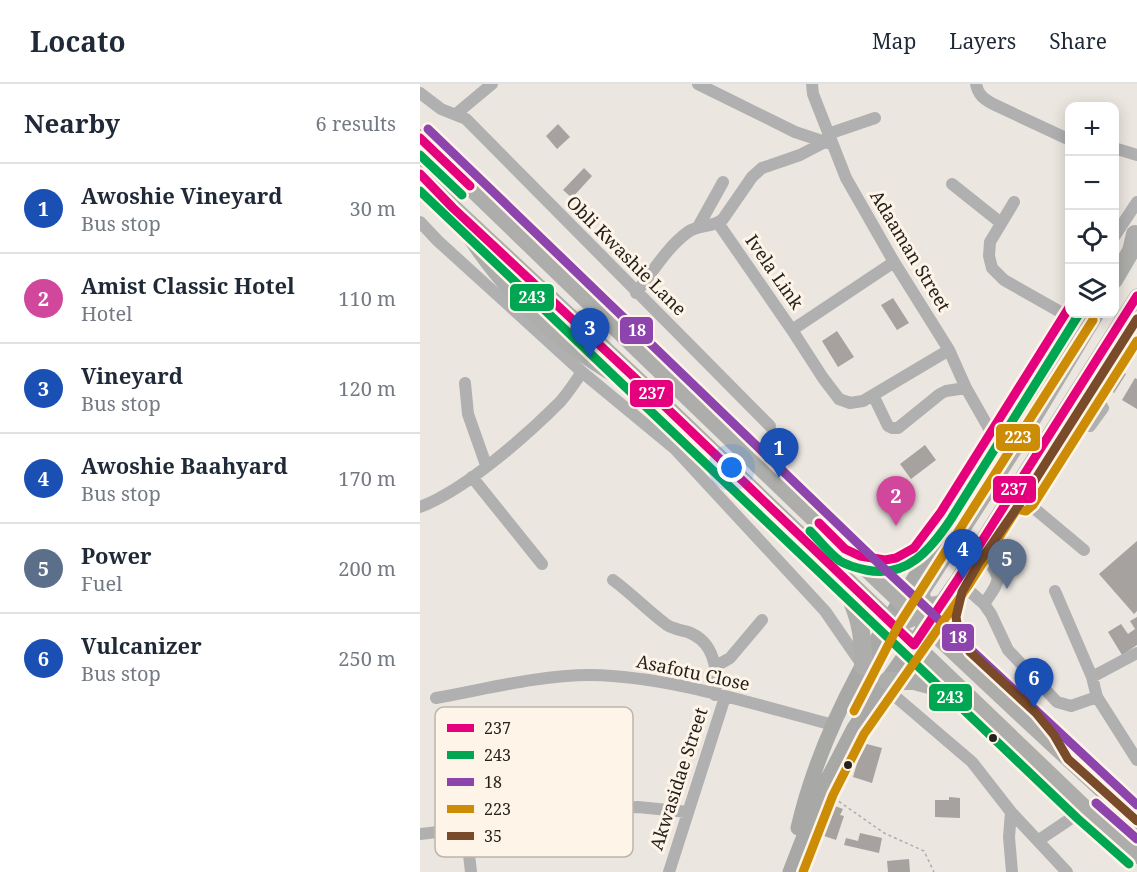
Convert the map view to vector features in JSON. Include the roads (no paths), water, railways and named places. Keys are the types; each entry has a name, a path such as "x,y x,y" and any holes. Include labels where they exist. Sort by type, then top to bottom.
{"highway":[{"path":"420,138 850,553 1137,821"},
{"path":"420,174 1084,810 1137,855"},
{"path":"1119,271 1131,251 1136,232"},
{"path":"905,604 921,591 1026,429 1093,318"},
{"path":"841,575 860,621 864,642 863,666"},
{"path":"921,591 921,597 926,606 932,607 940,604"},
{"path":"905,604 914,645"},
{"path":"885,684 914,681 966,695"},
{"path":"1114,800 1137,812"}],"main road":[{"path":"1119,256 1136,232"},
{"path":"789,872 822,790 854,728 1018,495 1137,297"},
{"path":"789,872 804,805 816,765 863,666 888,620 905,604 1081,318"}],"street":[{"path":"456,114 492,84"},
{"path":"698,84 795,132 828,140"},
{"name":"Adaaman Street","path":"812,84 828,140 846,178 894,262 949,350 966,388 991,432"},
{"path":"976,84 977,91 983,98 1065,139"},
{"name":"Obli Kwashie Lane","path":"420,93 441,109 466,119 770,426"},
{"path":"636,293 672,247 689,231 718,223 752,177 762,168 800,155 875,118"},
{"path":"1119,150 1137,155"},
{"path":"698,227 723,182"},
{"path":"952,184 1001,223"},
{"path":"1014,202 990,242 989,256 992,268 1010,283 1065,309"},
{"path":"1119,229 1137,202"},
{"path":"420,222 582,372 674,448 825,611 863,666"},
{"name":"Ivela Link","path":"718,223 792,330 894,262"},
{"path":"850,553 878,560 893,559 919,544 1065,313"},
{"path":"1068,759 1054,735 1036,713 970,652 959,635 956,617 958,604 965,587 1018,495 1073,420 1135,327"},
{"path":"792,330 803,350 839,399 849,403 863,401 949,350"},
{"path":"420,507 436,501 472,477 561,400 582,372"},
{"path":"465,383 468,414 486,465"},
{"path":"873,395 888,426 898,428 940,394 966,388"},
{"path":"1073,420 1090,426 1102,408 1089,395"},
{"path":"472,477 542,564"},
{"path":"1018,495 1084,550"},
{"path":"984,555 998,572 998,583 984,604"},
{"path":"613,580 669,627 691,633 696,637 705,645 716,666 730,658 762,620"},
{"path":"965,587 984,604 991,614 1008,650 1057,702 1071,706 1097,697"},
{"path":"1055,591 1092,677 1097,697 1137,760"},
{"path":"1092,677 1137,653"},
{"name":"Akwasidae Street","path":"669,872 720,696 716,666"},
{"name":"Asafotu Close","path":"436,698 545,678 589,675 635,677 833,725"},
{"path":"885,684 972,762 1011,812 1067,872"},
{"path":"633,807 688,812"},
{"path":"1039,840 1084,810"},
{"path":"1011,812 1009,837 1012,872"},
{"path":"420,834 435,832"},
{"path":"469,857 471,872"}],"place":[{"name":"Vineyard","path":"590,358"},
{"name":"Awoshie Vineyard","path":"779,478"},
{"name":"Amist Classic Hotel","path":"896,526"},
{"name":"Awoshie Baahyard","path":"963,579"},
{"name":"Power","path":"1007,589"},
{"name":"Vulcanizer","path":"1034,708"}]}
